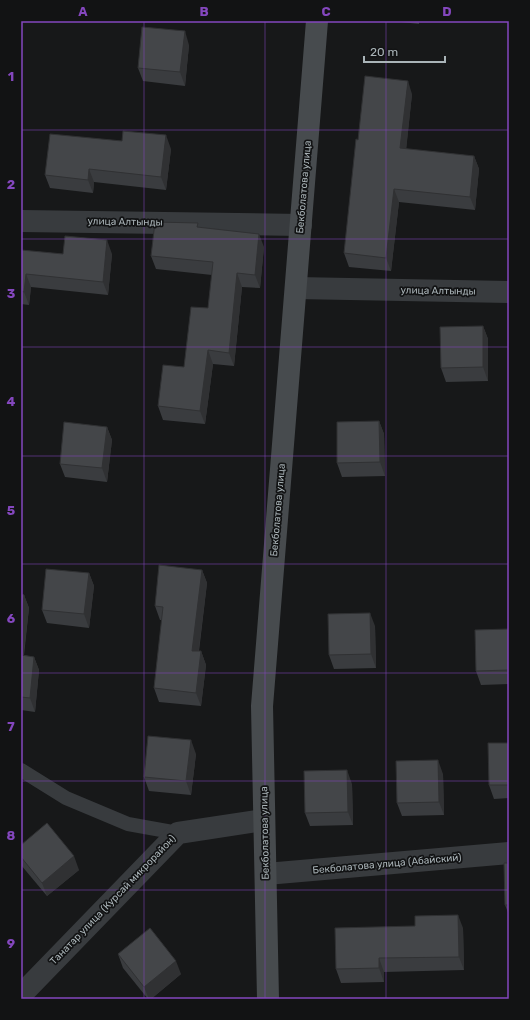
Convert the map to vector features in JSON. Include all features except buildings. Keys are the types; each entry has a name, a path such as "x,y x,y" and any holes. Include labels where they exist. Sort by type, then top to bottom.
{"street":[{"name":"Бекболатова улица","path":"268,999 262,706 317,21"},
{"name":"улица Алтынды","path":"21,221 301,225"},
{"name":"улица Алтынды","path":"296,288 509,292"},
{"name":"Танатар улица (Курсай микрорайон)","path":"21,995 178,834 264,820"},
{"name":"Бекболатова улица (Абайский)","path":"266,874 509,853"}],"lane":[{"path":"21,770 66,798 128,824 178,834"}]}
